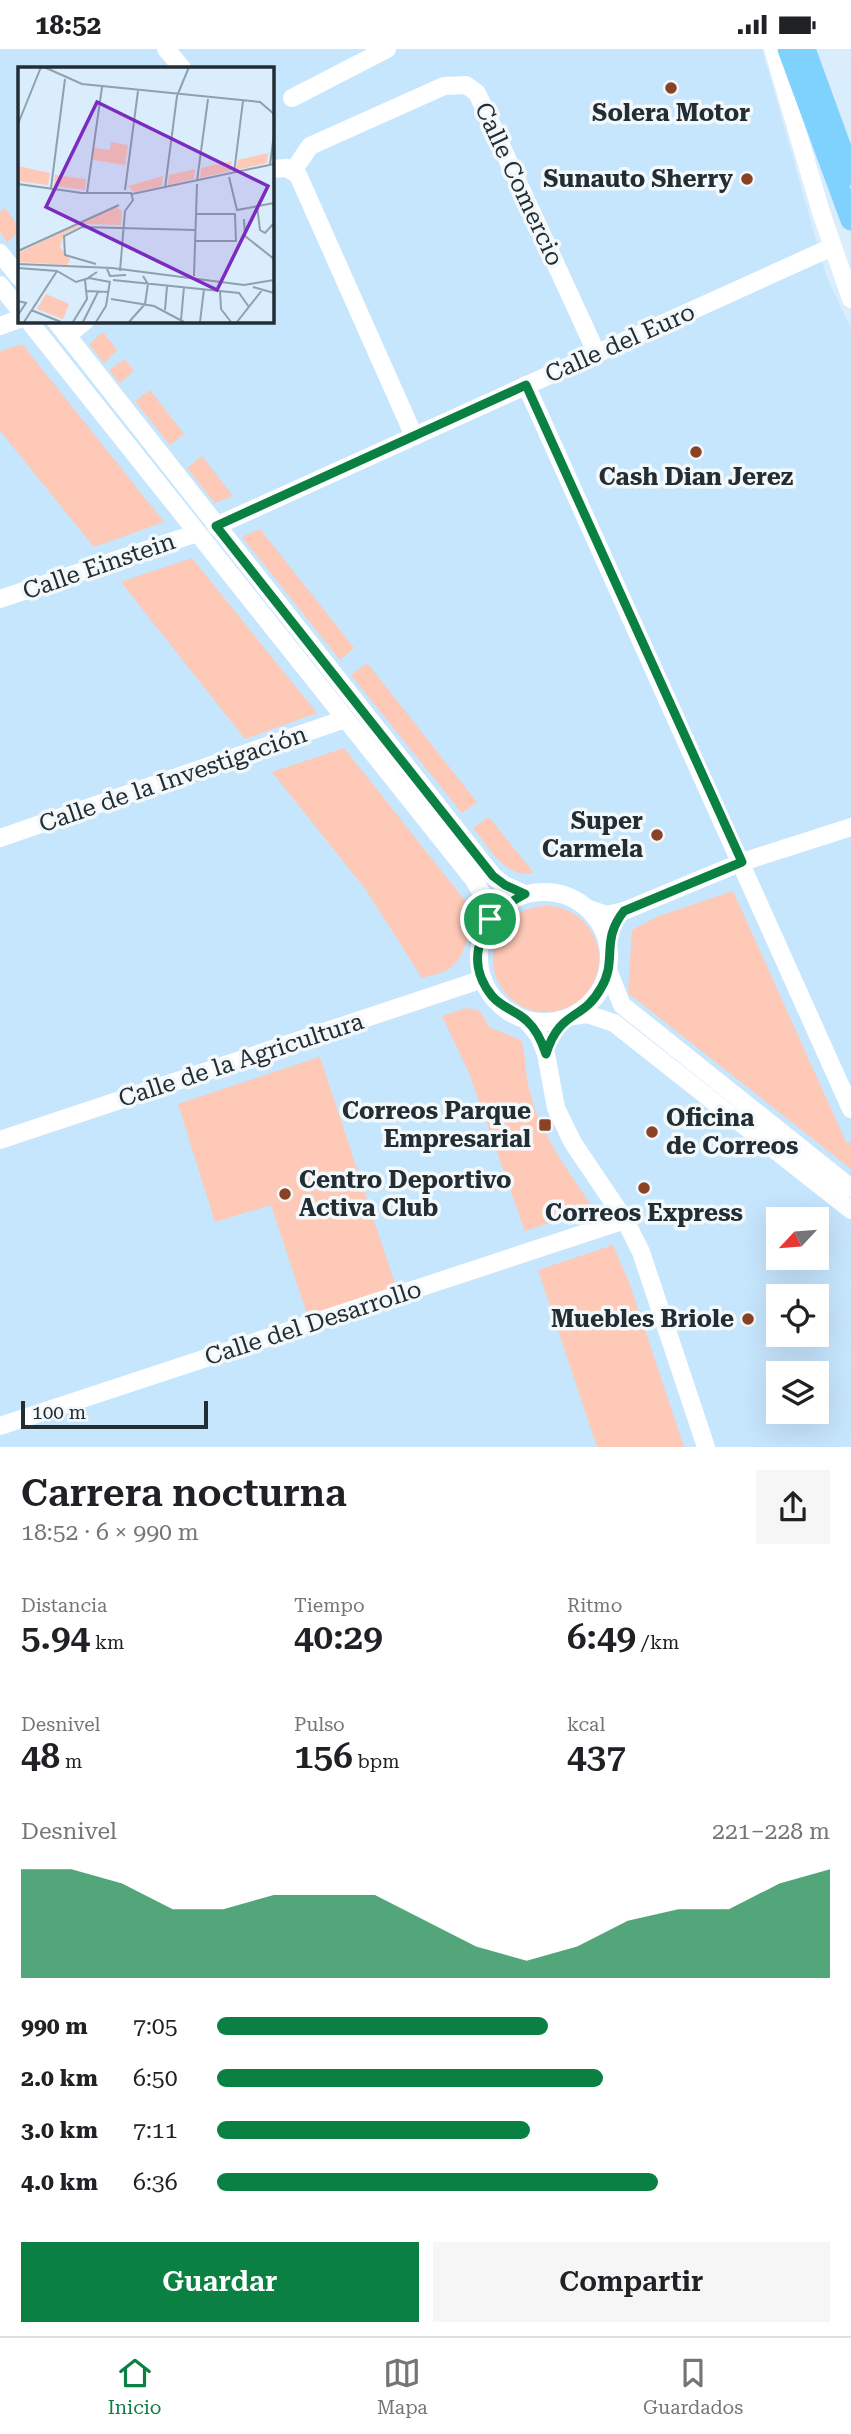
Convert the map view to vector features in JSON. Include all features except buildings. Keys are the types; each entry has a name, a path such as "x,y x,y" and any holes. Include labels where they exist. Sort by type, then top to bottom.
{"main road":[{"path":"788,49 851,220"},
{"path":"805,49 851,175"}],"street":[{"path":"292,98 387,49"},
{"path":"773,49 832,247 851,299"},
{"path":"170,50 181,67"},
{"name":"Calle Comercio","path":"293,171 310,146 444,86 466,85 477,93 597,354"},
{"path":"273,169 293,171 298,175 414,436"},
{"name":"Calle del Euro","path":"216,526 832,247"},
{"path":"0,253 18,276"},
{"path":"0,285 18,308"},
{"path":"0,326 18,319"},
{"path":"30,322 474,880 485,898 490,919"},
{"path":"56,322 493,876 525,894"},
{"path":"67,336 84,322"},
{"path":"526,385 851,1109"},
{"name":"Calle Einstein","path":"0,599 197,533"},
{"name":"Calle de la Investigación","path":"0,838 345,719"},
{"path":"589,909 607,915 624,911 742,862 851,827"},
{"path":"608,943 601,923 589,909 572,897 551,891 525,894 505,903 490,919 479,951 483,979 491,995 508,1011 526,1020 544,1022 587,1014 614,1023 851,1210"},
{"path":"546,1054 552,1034 598,995 608,970 608,943 613,925 624,911"},
{"path":"608,970 622,1005 851,1188"},
{"name":"Calle de la Agricultura","path":"0,1140 483,979"},
{"path":"526,1020 539,1035 546,1054 556,1108 573,1143 625,1220 641,1252 706,1447"},
{"name":"Calle del Desarrollo","path":"0,1426 625,1220"}],"shaded area":[{"path":"0,49 762,49 826,275 851,329 851,1447 0,1447"},
{"path":"5,208 18,226 18,233 7,242 0,232 0,212"},
{"path":"103,332 117,350 104,363 89,344"},
{"path":"22,344 164,522 94,547 0,431 0,351"},
{"path":"125,359 134,371 120,383 109,370"},
{"path":"150,390 184,434 170,445 135,401"},
{"path":"202,456 233,496 215,503 187,468"},
{"path":"260,529 354,648 340,660 242,537"},
{"path":"192,558 317,713 245,739 121,582"},
{"path":"367,663 477,802 462,813 351,675"},
{"path":"344,748 470,907 470,928 465,946 454,965 443,972 422,978 366,890 272,772"},
{"path":"489,817 534,873 515,872 492,852 473,828"},
{"path":"733,891 846,1142 851,1143 851,1169 628,993 632,930 659,916"},
{"path":"546,906 566,910 584,921 595,939 599,959 595,979 584,997 566,1008 546,1012 526,1008 508,997 497,979 493,959 497,939 508,921 526,910"},
{"path":"467,1008 480,1011 489,1027 521,1040 529,1088 540,1120 555,1151 593,1208 525,1231 469,1073 442,1016"},
{"name":"Centro Deportivo Activa Club","path":"320,1057 396,1287 308,1317 271,1205 215,1222 178,1104"},
{"path":"613,1245 630,1285 684,1447 597,1447 538,1270"}],"place":[{"name":"Solera Motor","path":"671,88"},
{"name":"Sunauto Sherry","path":"747,179"},
{"name":"Cash Dian Jerez","path":"696,452"},
{"name":"Super Carmela","path":"657,835"},
{"name":"Correos Parque Empresarial","path":"545,1125"},
{"name":"Oficina de Correos","path":"652,1132"},
{"name":"Correos Express","path":"644,1188"},
{"name":"Centro Deportivo Activa Club","path":"285,1194"},
{"name":"Muebles Briole","path":"748,1319"}],"route":[{"path":"526,385 742,862 624,911 613,925 608,943 608,970 598,995 584,1009 564,1019 552,1034 546,1054 539,1035 526,1020 508,1011 491,995 483,979 479,951 484,929 490,919 505,903 525,894 493,876 216,526 526,385"}]}
